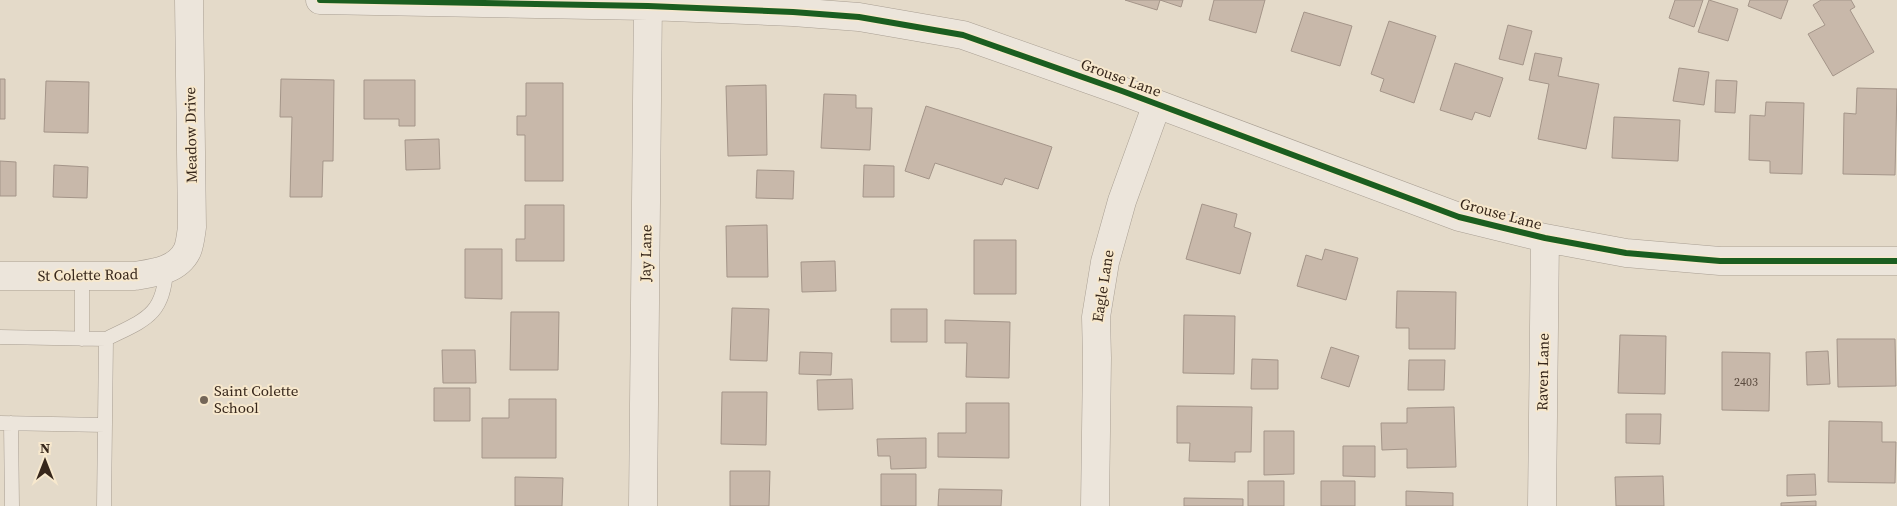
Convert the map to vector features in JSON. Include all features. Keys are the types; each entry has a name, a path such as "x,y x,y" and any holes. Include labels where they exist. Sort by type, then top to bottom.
{"street":[{"name":"Meadow Drive","path":"170,267 188,251 192,227 189,0"},
{"name":"Grouse Lane","path":"320,0 648,3 859,17 963,35 1157,104 1458,217 1545,238 1626,253 1720,261 1897,261"},
{"name":"Jay Lane","path":"644,506 648,3"},
{"name":"Eagle Lane","path":"1095,506 1097,308 1105,262 1122,201 1157,104"},
{"name":"Raven Lane","path":"1542,506 1545,238"},
{"name":"St Colette Road","path":"0,276 134,276 155,273 170,267"}],"lane":[{"path":"0,338 106,339 149,317 158,305 170,267"},
{"path":"82,276 82,339"},
{"path":"104,506 106,339"},
{"path":"12,506 5,423 104,425"}],"building":[{"path":"1125,0 1160,0 1157,10"},
{"path":"1160,0 1183,0 1181,7"},
{"path":"1214,0 1265,0 1256,33 1209,20"},
{"path":"1675,0 1703,0 1694,27 1669,18"},
{"path":"1709,0 1738,9 1728,41 1698,32"},
{"path":"1750,0 1788,0 1781,19 1748,6"},
{"path":"1821,0 1851,0 1855,7 1850,10 1874,52 1833,76 1808,34 1825,25 1813,5"},
{"path":"1304,12 1352,26 1340,66 1291,51"},
{"path":"1389,21 1436,36 1414,103 1380,91 1384,79 1371,74"},
{"path":"1508,25 1532,31 1523,65 1499,59"},
{"path":"1535,53 1562,58 1558,76 1599,84 1586,149 1538,139 1549,84 1529,80"},
{"path":"1455,63 1503,78 1490,117 1475,112 1472,120 1440,110"},
{"path":"1679,68 1709,72 1704,105 1673,101"},
{"path":"0,79 5,79 5,119 0,119"},
{"path":"281,79 334,80 333,161 323,161 322,197 290,197 292,117 280,117"},
{"path":"364,80 415,80 415,126 399,126 399,119 364,119"},
{"path":"1716,80 1737,81 1735,113 1715,112"},
{"path":"46,81 89,82 88,133 44,132"},
{"path":"526,83 563,83 563,181 525,181 525,135 517,135 517,116 526,116"},
{"path":"766,85 767,155 728,156 726,86"},
{"path":"1857,88 1897,89 1895,175 1843,174 1844,113 1856,114"},
{"path":"824,94 856,95 856,108 872,108 870,150 821,148"},
{"path":"1766,102 1804,103 1802,174 1770,173 1770,161 1749,160 1750,115 1765,116"},
{"path":"926,106 1052,147 1038,189 1005,178 1002,185 935,163 929,179 905,171"},
{"path":"1614,117 1680,120 1678,161 1612,158"},
{"path":"439,139 440,169 406,170 405,140"},
{"path":"0,161 16,162 16,196 0,196"},
{"path":"54,165 88,167 87,198 53,197"},
{"path":"864,165 894,166 894,197 863,197"},
{"path":"757,170 794,171 793,199 756,198"},
{"path":"1202,204 1237,214 1234,227 1251,233 1240,274 1186,259"},
{"path":"525,205 564,205 564,261 516,261 516,239 525,239"},
{"path":"767,225 768,277 727,277 726,226"},
{"path":"974,240 1016,240 1016,294 974,294"},
{"path":"465,249 502,249 502,299 465,298"},
{"path":"1325,249 1358,258 1346,300 1297,286 1306,255 1322,260"},
{"path":"835,261 836,291 802,292 801,262"},
{"path":"1397,291 1456,292 1455,349 1409,349 1409,328 1396,328"},
{"path":"732,308 769,309 767,361 730,360"},
{"path":"891,309 927,309 927,342 891,342"},
{"path":"511,312 559,312 558,370 510,370"},
{"path":"1184,315 1235,316 1234,374 1183,373"},
{"path":"945,320 1010,322 1009,378 966,377 967,343 945,343"},
{"path":"1620,335 1666,336 1665,394 1618,393"},
{"path":"1837,339 1895,339 1896,386 1838,387"},
{"path":"1331,347 1359,356 1349,387 1321,378"},
{"path":"442,350 475,350 476,383 443,383"},
{"path":"1828,351 1830,384 1807,385 1806,352"},
{"path":"800,352 832,353 831,375 799,374"},
{"path":"1722,352 1770,353 1769,411 1722,410"},
{"path":"1252,359 1278,360 1278,389 1251,389"},
{"path":"1409,360 1445,360 1444,390 1408,390"},
{"path":"852,379 853,409 818,410 817,380"},
{"path":"434,388 470,388 470,421 434,421"},
{"path":"722,392 767,392 766,445 721,444"},
{"path":"509,399 556,399 556,458 482,458 482,418 509,418"},
{"path":"966,403 1009,403 1009,458 938,457 938,433 966,433"},
{"path":"1177,406 1252,407 1251,452 1235,452 1235,462 1189,461 1190,443 1177,443"},
{"path":"1454,407 1456,467 1407,468 1407,449 1382,450 1381,423 1407,423 1407,408"},
{"path":"1626,414 1661,414 1660,444 1626,443"},
{"path":"1829,421 1882,422 1882,442 1896,442 1895,483 1828,482"},
{"path":"1264,431 1294,431 1294,474 1264,475"},
{"path":"926,438 926,468 891,469 890,456 878,456 877,439"},
{"path":"1343,446 1375,446 1375,477 1343,476"},
{"path":"730,471 770,471 769,506 730,506"},
{"path":"881,474 916,474 916,506 881,506"},
{"path":"1815,474 1816,495 1787,496 1787,475"},
{"path":"1663,476 1664,506 1616,506 1615,477"},
{"path":"515,477 563,478 562,506 515,506"},
{"path":"1248,481 1284,481 1284,506 1248,506"},
{"path":"1321,481 1355,481 1355,506 1321,506"},
{"path":"939,489 1002,490 1001,506 938,506"},
{"path":"1406,491 1453,493 1453,506 1406,506"},
{"path":"1184,498 1243,499 1243,506 1184,506"},
{"path":"1816,501 1816,506 1781,506 1781,503"}],"cycle path":[{"path":"320,0 648,6 793,12 859,17 963,35 1122,91 1459,217 1545,238 1626,253 1720,261 1897,261"}],"place":[{"name":"Saint Colette School","path":"204,400"}]}
